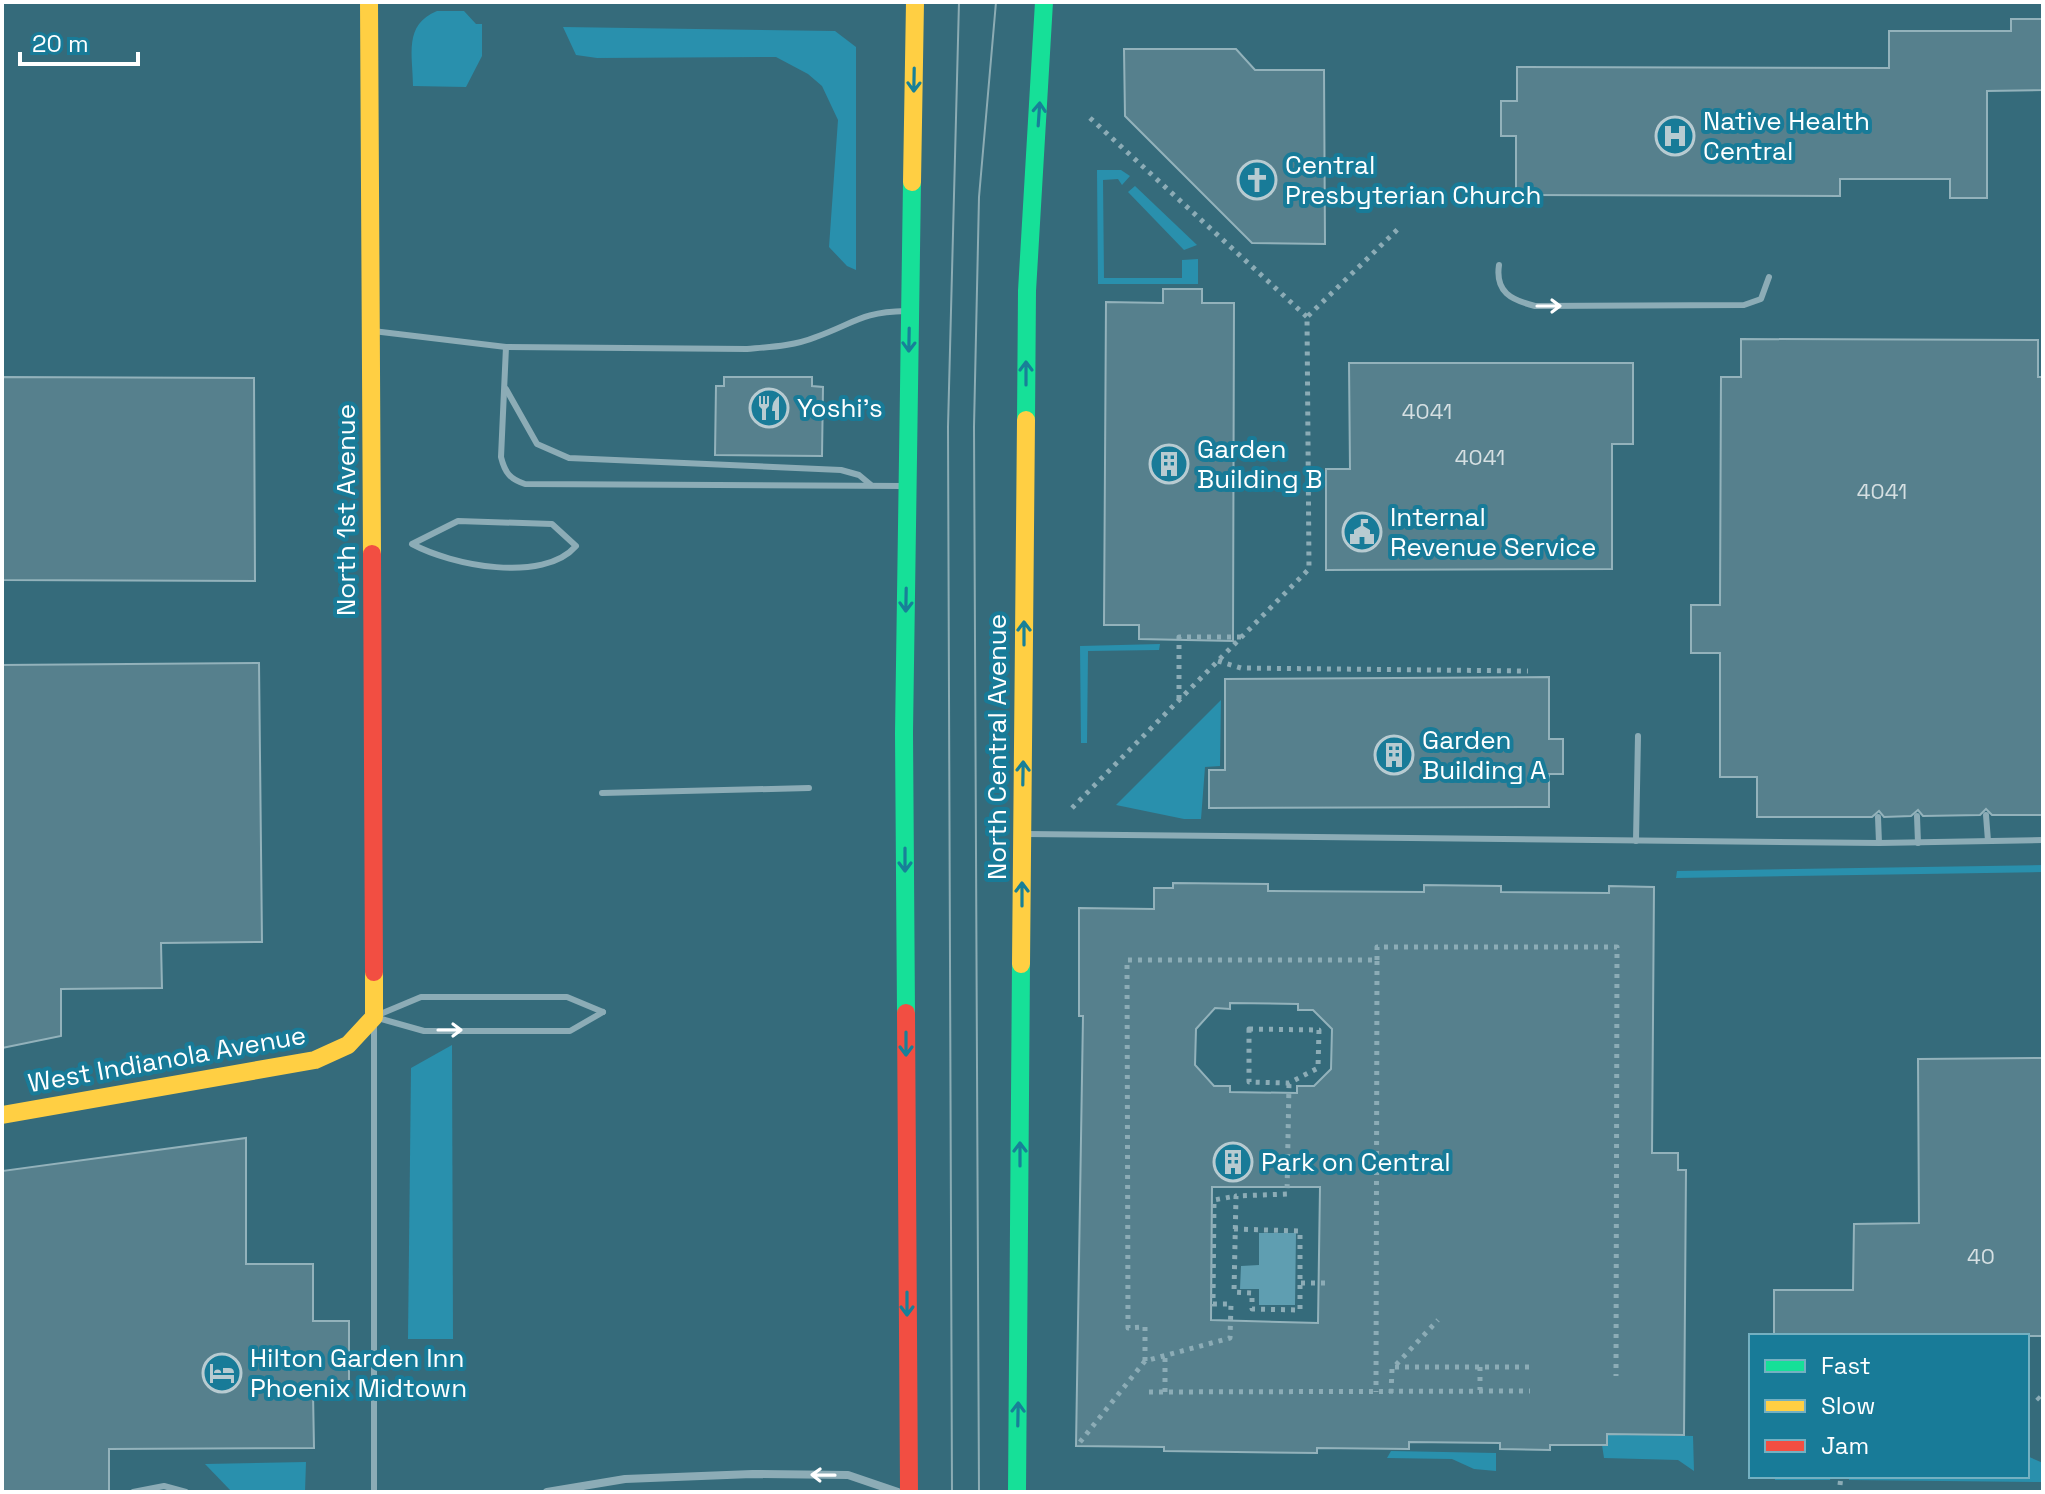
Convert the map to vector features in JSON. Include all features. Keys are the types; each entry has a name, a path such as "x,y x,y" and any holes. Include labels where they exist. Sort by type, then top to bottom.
{"main road":[{"name":"North 1st Avenue","path":"369,2 374,1017"},
{"path":"909,1492 904,733 915,2"},
{"name":"North Central Avenue","path":"1017,1492 1027,291 1044,2"},
{"name":"West Indianola Avenue","path":"2,1115 315,1060 348,1045 374,1017"}],"street":[{"path":"547,1492 625,1479 752,1474 848,1475 898,1492"}],"lane":[{"path":"1499,265 1497,278 1502,291 1514,301 1535,306 1744,305 1761,299 1769,277"},
{"path":"371,330 506,347 772,347 814,338 874,311 910,311"},
{"path":"506,347 501,457 504,471 525,484 908,486"},
{"path":"504,386 537,444 569,458 841,470 859,475 873,486"},
{"path":"458,521 492,521 552,524 576,546 566,558 551,562 490,566 449,560 412,544 458,521"},
{"path":"1636,841 1638,736"},
{"path":"602,793 809,788"},
{"path":"1986,815 1988,841"},
{"path":"1917,816 1918,843"},
{"path":"1878,817 1879,843"},
{"path":"1023,834 1879,843 2043,840"},
{"path":"421,997 567,997 603,1012 570,1031 424,1031 374,1017 421,997"},
{"path":"374,1017 374,1492"},
{"path":"133,1492 164,1486 186,1492"}],"path":[{"path":"1090,118 1307,317"},
{"path":"1072,808 1309,569 1307,317 1398,229"},
{"path":"1179,700 1179,637 1242,637"},
{"path":"1218,661 1241,668 1528,671"},
{"path":"1376,1392 1377,947 1617,947 1616,1376"},
{"path":"1145,1361 1145,1327 1128,1328 1127,960 1377,960"},
{"path":"1249,1029 1319,1030 1318,1068 1289,1083 1249,1082 1249,1029"},
{"path":"1080,1442 1145,1361 1230,1338 1231,1304 1213,1304 1214,1200 1287,1194 1289,1083"},
{"path":"1234,1229 1300,1231 1300,1310 1252,1309 1252,1293 1234,1292 1234,1229 1236,1196"},
{"path":"1300,1283 1328,1283"},
{"path":"1387,1391 1395,1367 1438,1320"},
{"path":"1165,1356 1165,1392"},
{"path":"1395,1367 1530,1367"},
{"path":"1480,1367 1480,1390"},
{"path":"1149,1392 1530,1391"},
{"path":"2037,1397 2043,1403"},
{"path":"1840,1485 1841,1478"}],"shaded area":[{"path":"437,11 464,11 476,24 482,24 482,56 466,87 413,86 414,33 426,17"},
{"path":"563,27 835,31 856,47 856,270 847,266 829,247 838,120 822,86 808,74 776,57 597,58 576,55"},
{"path":"1097,170 1121,170 1130,176 1122,185 1118,179 1103,180 1104,278 1182,278 1182,260 1198,259 1198,284 1098,284"},
{"path":"1135,186 1197,245 1184,250 1128,192"},
{"path":"1160,644 1159,650 1088,651 1087,743 1081,743 1080,646"},
{"path":"1221,700 1220,766 1205,767 1201,819 1184,819 1116,805"},
{"path":"2043,865 2043,872 1676,878 1677,871"},
{"path":"452,1045 453,1339 408,1339 411,1068"},
{"path":"1259,1233 1296,1233 1295,1305 1259,1305 1259,1289 1240,1289 1241,1266 1259,1265"},
{"path":"1607,1434 1693,1436 1694,1471 1678,1460 1604,1458 1602,1445"},
{"path":"1391,1451 1496,1453 1496,1471 1474,1469 1452,1459 1387,1458"},
{"path":"2029,1457 2043,1463 2043,1482 1849,1480 2029,1478"},
{"path":"306,1462 305,1492 232,1492 205,1464"},
{"path":"1775,1478 1830,1478 1830,1480"}],"building":[{"path":"2011,19 2043,19 2043,90 1987,91 1987,198 1950,198 1950,179 1840,179 1840,196 1516,195 1516,136 1501,136 1501,101 1517,101 1517,67 1889,68 1889,31 2011,31"},
{"name":"Central Presbyterian Church","path":"1124,49 1236,49 1255,70 1324,70 1325,244 1252,243 1125,116"},
{"name":"Garden Building B","path":"1163,289 1202,289 1202,303 1234,303 1233,641 1139,639 1139,625 1104,625 1106,302 1163,303"},
{"path":"1741,339 2038,340 2038,377 2043,377 2043,815 1992,815 1986,809 1980,815 1923,816 1918,810 1911,816 1884,817 1879,811 1872,817 1757,817 1757,777 1720,777 1720,653 1691,653 1691,605 1720,605 1721,377 1741,377"},
{"path":"1349,363 1633,363 1633,444 1612,444 1612,569 1326,570 1326,469 1350,469"},
{"path":"3,377 254,378 255,581 3,580"},
{"name":"Yoshi’s","path":"724,377 812,377 812,386 823,387 822,456 715,455 716,386 724,386"},
{"path":"259,663 262,942 161,943 162,988 61,989 61,1036 2,1048 2,665"},
{"name":"Garden Building A","path":"1549,677 1549,739 1563,739 1563,774 1549,774 1549,807 1209,808 1209,770 1225,770 1225,679"},
{"name":"Park on Central","path":"1173,883 1268,884 1268,891 1424,892 1424,885 1501,886 1501,892 1609,893 1609,886 1654,887 1652,1153 1678,1153 1678,1170 1686,1170 1684,1435 1607,1434 1607,1445 1550,1445 1550,1450 1500,1449 1500,1443 1409,1442 1409,1449 1317,1448 1317,1453 1164,1451 1164,1447 1076,1446 1083,1016 1079,1016 1079,908 1154,909 1154,888 1173,888","holes":["1230,1003 1298,1004 1298,1010 1313,1010 1332,1029 1331,1069 1314,1086 1297,1086 1297,1093 1230,1092 1230,1086 1214,1086 1195,1065 1196,1029 1215,1008 1230,1009","1212,1187 1320,1187 1318,1323 1211,1320"]},
{"path":"2043,1058 2043,1336 1774,1334 1774,1290 1853,1290 1854,1224 1919,1223 1918,1059"},
{"path":"246,1138 246,1264 313,1264 313,1321 349,1321 349,1393 313,1393 314,1448 109,1449 109,1492 2,1492 2,1171"}],"tram line":[{"path":"952,1492 948,427 959,2"},
{"path":"979,1492 974,427 979,197 996,2"}],"traffic: fast":[{"path":"1026,420 1027,291 1044,2"},
{"path":"906,1013 904,733 912,182"},
{"path":"1017,1492 1021,964"}],"traffic: slow":[{"path":"369,2 372,554"},
{"path":"912,182 915,2"},
{"path":"1021,964 1026,420"},
{"path":"2,1115 315,1060 348,1045 374,1017 374,972"}],"traffic: jam":[{"path":"372,554 374,972"},
{"path":"906,1013 909,1492"}],"place":[{"name":"Native Health Central","path":"1675,136"},
{"name":"Central Presbyterian Church","path":"1257,180"},
{"name":"Yoshi’s","path":"769,408"},
{"name":"Garden Building B","path":"1169,464"},
{"name":"Internal Revenue Service","path":"1362,532"},
{"name":"Garden Building A","path":"1394,755"},
{"name":"Park on Central","path":"1233,1162"},
{"name":"Hilton Garden Inn Phoenix Midtown","path":"222,1373"}]}
